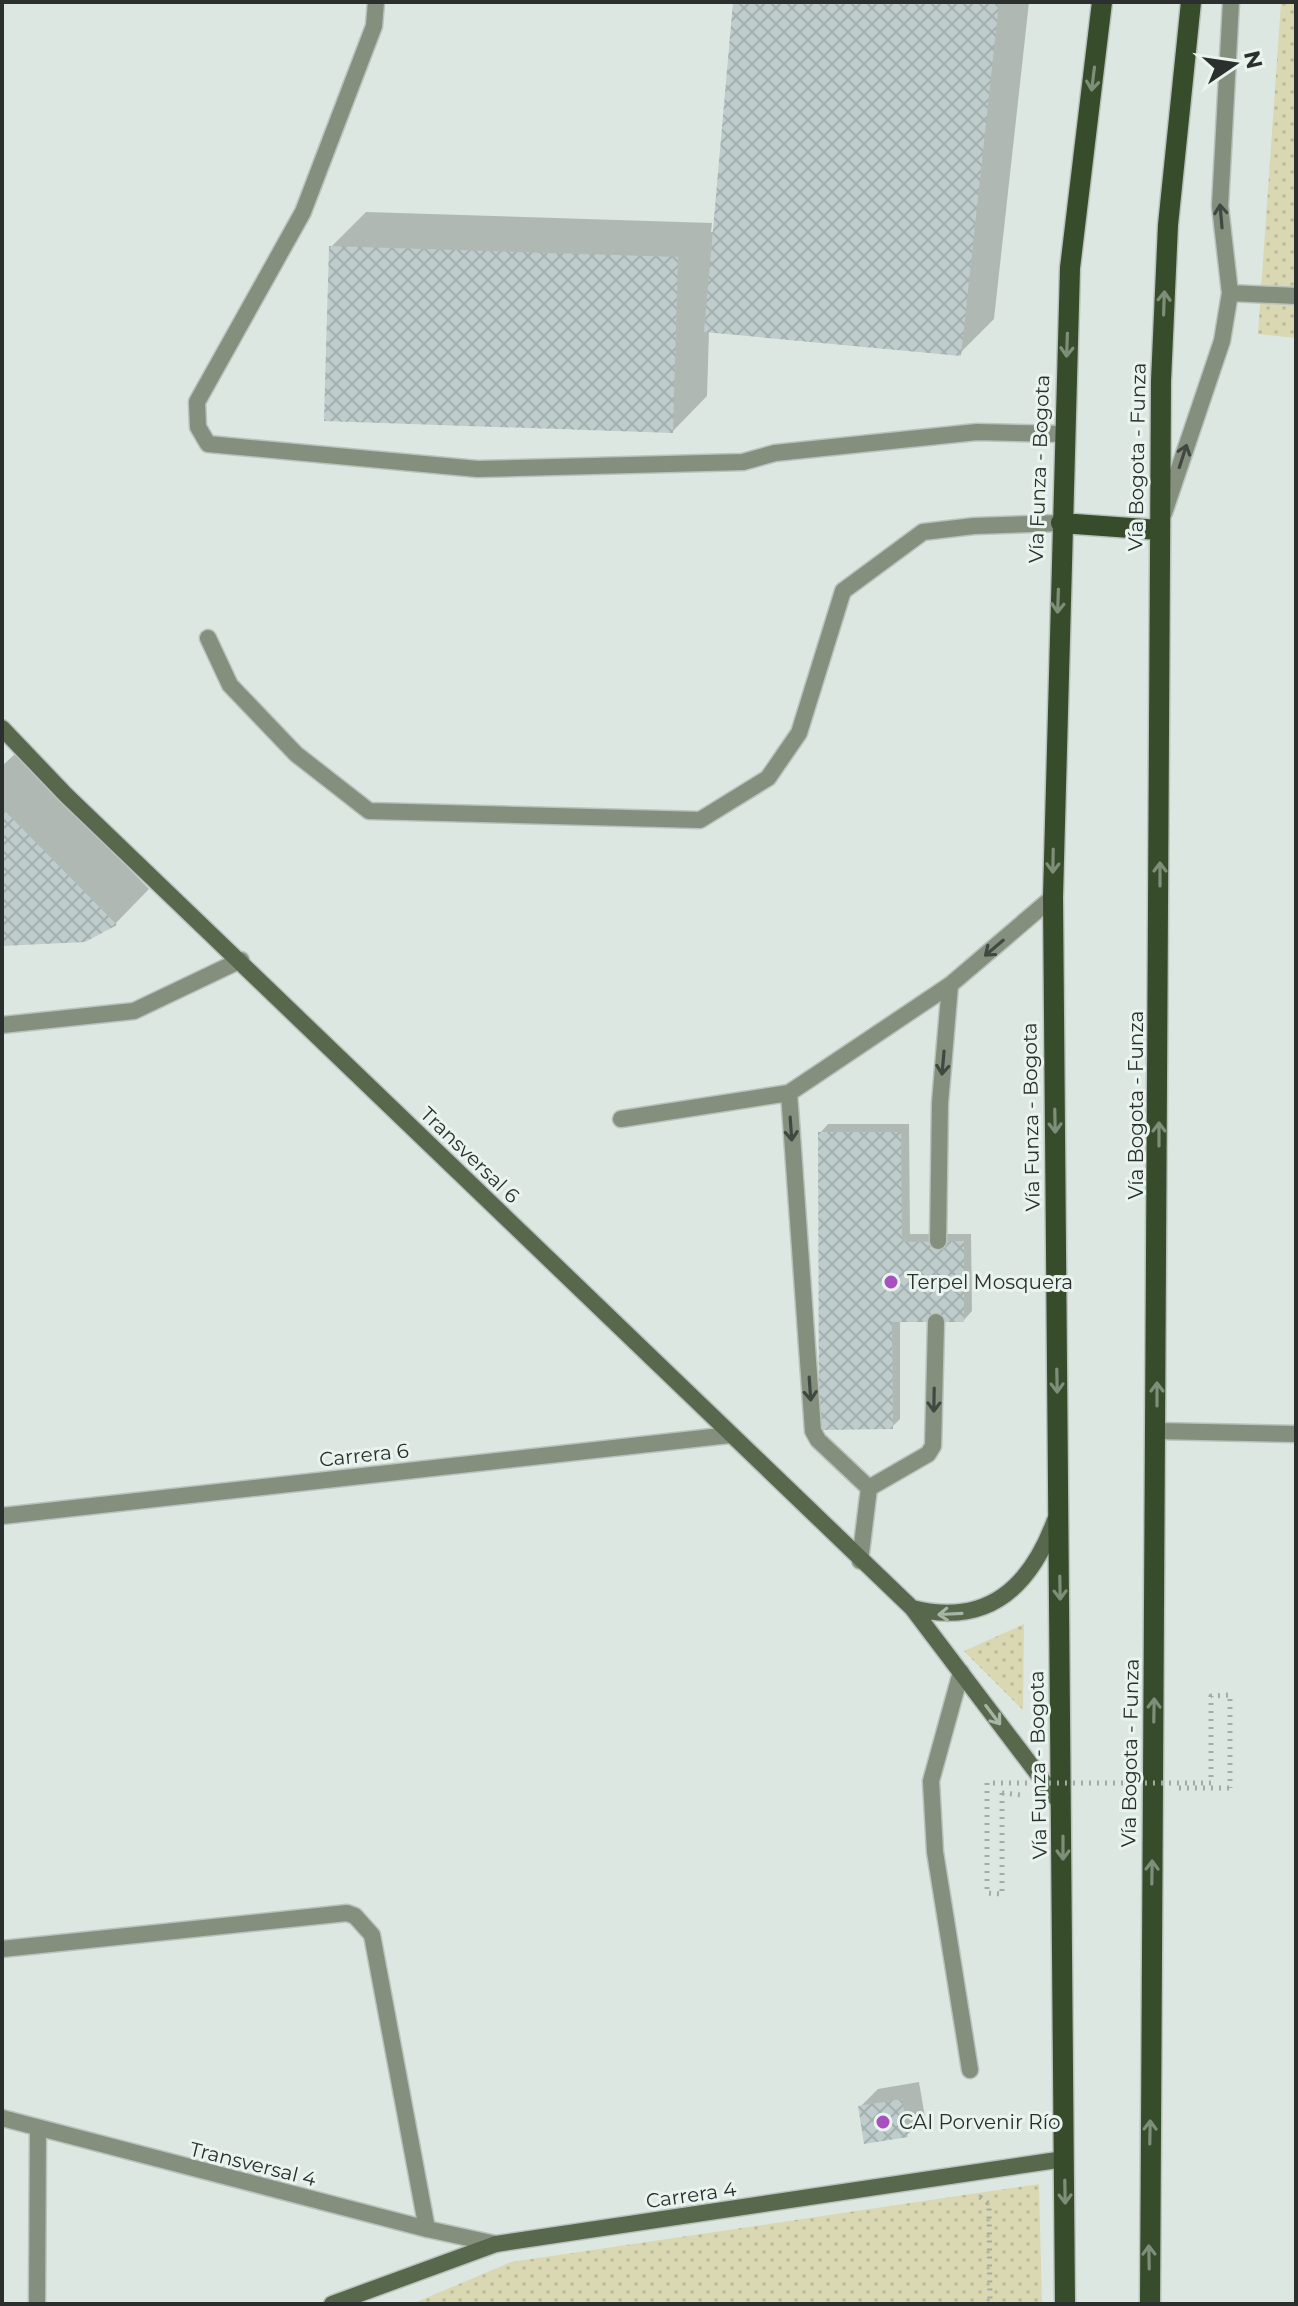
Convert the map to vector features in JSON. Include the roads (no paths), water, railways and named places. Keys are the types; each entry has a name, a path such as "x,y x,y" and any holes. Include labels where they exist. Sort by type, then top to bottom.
{"main road":[{"name":"Vía Funza - Bogota","path":"1065,2304 1053,897 1070,268 1102,2"},
{"name":"Vía Bogota - Funza","path":"1150,2304 1157,1431 1159,530 1168,225 1191,2"},
{"path":"1061,523 1159,530"}],"street":[{"path":"376,2 374,26 303,212 197,402 198,427 208,444 478,469 743,462 775,453 977,432 1064,434"},
{"path":"1159,530 1222,341 1230,293 1220,206 1231,2"},
{"path":"1230,293 1296,296"},
{"path":"208,638 230,685 296,754 369,811 700,820 768,778 799,733 843,591 923,532 974,526 1061,523"},
{"name":"Transversal 6","path":"2,728 66,795 912,1608 1062,1806"},
{"path":"621,1119 789,1093 950,985 1053,897"},
{"path":"2,1025 134,1011 241,960"},
{"path":"938,1241 940,1103 950,985"},
{"path":"789,1093 813,1431 818,1440 869,1488"},
{"path":"869,1488 928,1454 933,1446 936,1322"},
{"path":"1157,1431 1296,1434"},
{"name":"Carrera 6","path":"2,1516 730,1435"},
{"path":"860,1561 869,1488"},
{"path":"912,1608 938,1615 967,1613 993,1603 1016,1587 1036,1566 1059,1510"},
{"path":"961,1672 931,1781 935,1852 970,2070"},
{"path":"2,1949 347,1913 355,1916 372,1935 427,2229"},
{"name":"Transversal 4","path":"2,2118 427,2229 496,2244"},
{"path":"37,2304 38,2129"},
{"name":"Carrera 4","path":"332,2304 496,2244 1064,2159"}],"place":[{"name":"Terpel Mosquera","path":"891,1282"},
{"name":"CAI Porvenir Río","path":"883,2122"}]}
